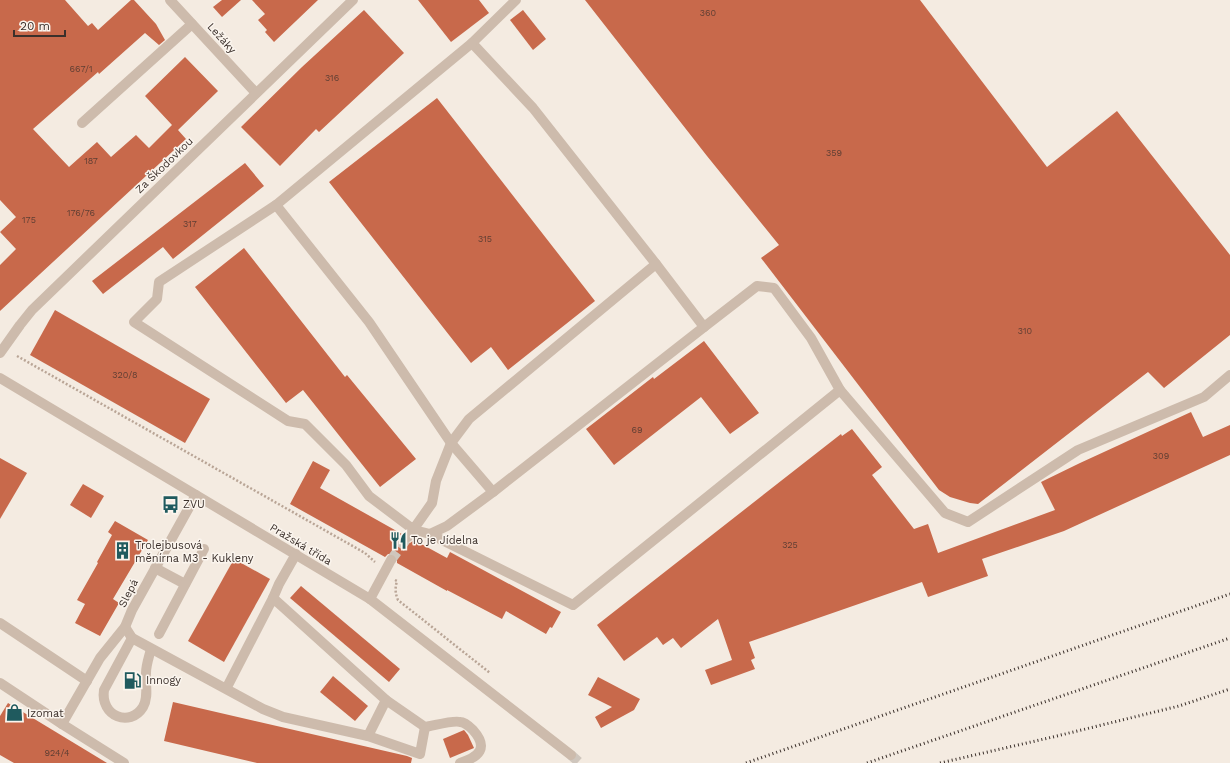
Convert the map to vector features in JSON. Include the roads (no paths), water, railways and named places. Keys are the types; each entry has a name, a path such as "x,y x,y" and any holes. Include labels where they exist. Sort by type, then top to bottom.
{"street":[{"name":"Ležáky","path":"170,0 256,93"},
{"name":"Za Škodovkou","path":"0,353 32,310 353,0"},
{"path":"516,0 472,43 276,205 159,282 157,299 134,322 288,421 305,424 346,465 369,496 411,533 430,534 573,605 840,390"},
{"path":"82,122 192,24"},
{"path":"472,43 533,108 704,327"},
{"path":"276,205 369,322 451,443 493,492"},
{"path":"411,533 432,503 436,480 451,443 469,419 656,264"},
{"path":"430,534 448,526 493,492 757,286 774,288 811,338 840,390 946,513 968,522 1078,450 1204,396 1230,375"},
{"name":"Pražská třída","path":"0,378 370,599 571,755"},
{"name":"Slepá","path":"62,724 100,658 125,627 132,610 196,495"},
{"path":"159,634 204,549"},
{"path":"226,689 279,584 296,554"},
{"path":"370,599 391,560"},
{"path":"155,568 185,584"},
{"path":"273,598 386,700 425,727 460,722 469,726 480,738 481,747 479,752 472,759 460,763"},
{"path":"0,624 87,681"},
{"path":"125,627 132,638 151,649 263,709 283,717 368,736 420,754 425,727"},
{"path":"132,638 104,690 104,704 112,713 119,716 131,716 136,714 144,706 146,700 146,672 151,649"},
{"path":"0,683 124,763"},
{"path":"368,736 386,700"}],"tunnel":[{"path":"391,560 408,537"},
{"path":"571,755 580,763"}],"railway":[{"path":"746,763 1230,594"},
{"path":"867,763 1230,638"},
{"path":"940,763 1179,706 1230,689"}],"place":[{"name":"ZVU","path":"170,504"},
{"name":"To je Jídelna","path":"398,540"},
{"name":"Trolejbusová měnírna M3 - Kukleny","path":"122,551"},
{"name":"Innogy","path":"133,680"},
{"name":"Izomat","path":"14,713"}]}
